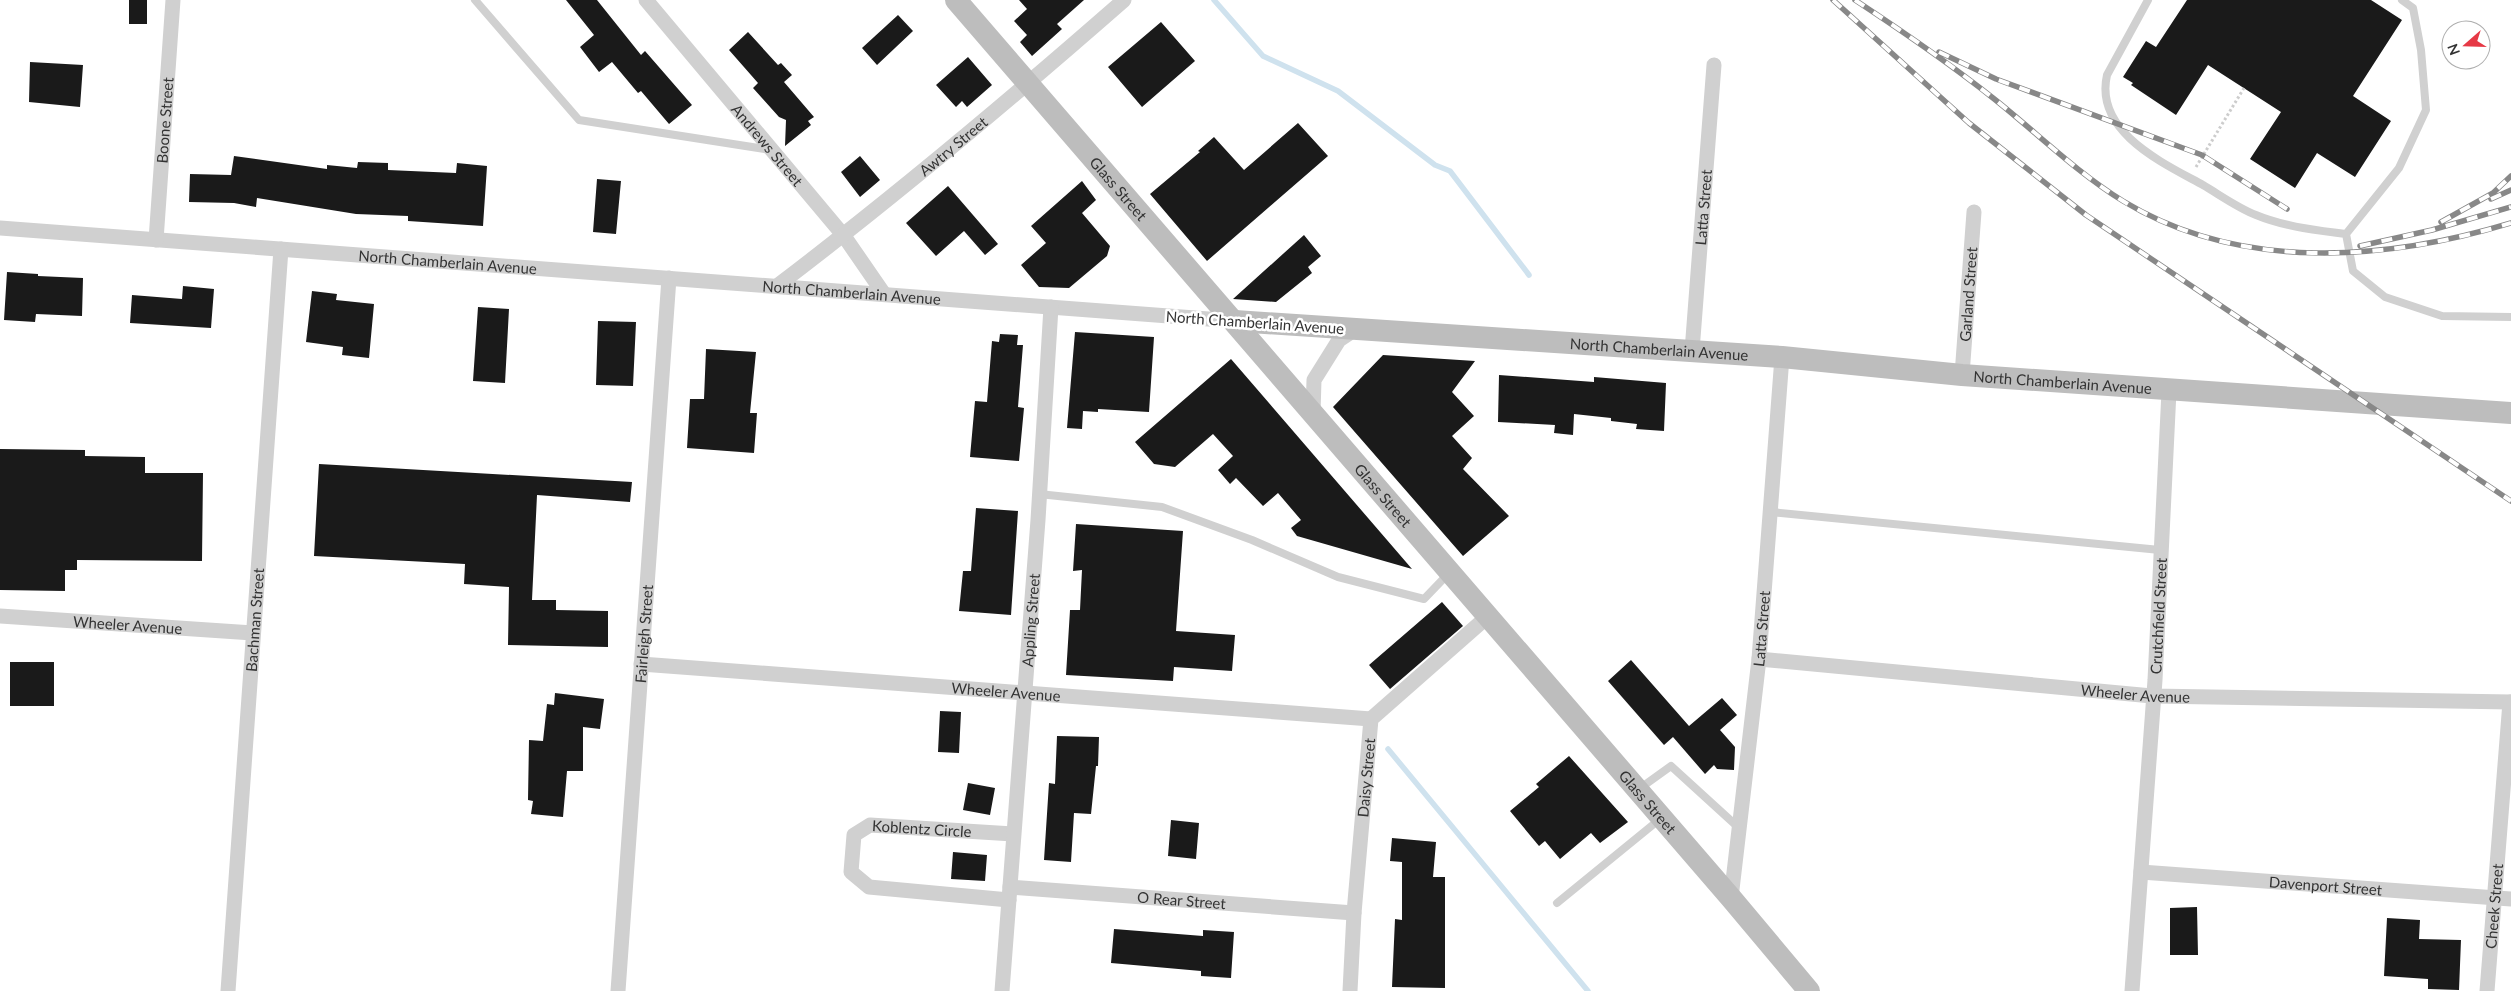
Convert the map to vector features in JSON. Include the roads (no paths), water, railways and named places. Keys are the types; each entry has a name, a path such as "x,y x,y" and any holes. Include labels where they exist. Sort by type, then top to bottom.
{"main road":[{"name":"Glass Street","path":"956,0 1731,898 1809,991"},
{"name":"North Chamberlain Avenue","path":"1234,321 1782,357 1962,375 2170,391 2365,402 2511,413"}],"street":[{"name":"Boone Street","path":"156,240 173,0"},
{"name":"Andrews Street","path":"646,0 844,236 884,294"},
{"name":"Awtry Street","path":"777,286 844,236 1028,84 1124,0"},
{"name":"Latta Street","path":"1692,351 1714,65"},
{"name":"Garland Street","path":"1962,375 1974,212"},
{"name":"North Chamberlain Avenue","path":"0,228 1234,321"},
{"name":"Bachman Street","path":"228,991 281,249"},
{"name":"Fairleigh Street","path":"618,991 669,278"},
{"name":"Appling Street","path":"1002,991 1051,307"},
{"path":"1313,413 1314,380 1338,340 1354,330"},
{"name":"Latta Street","path":"1731,898 1759,659 1782,357"},
{"name":"Crutchfield Street","path":"2132,991 2170,391"},
{"name":"Wheeler Avenue","path":"0,616 253,633"},
{"name":"Daisy Street","path":"1350,991 1354,913 1371,719 1487,617"},
{"name":"Wheeler Avenue","path":"1759,659 2152,696 2511,702"},
{"name":"Wheeler Avenue","path":"642,664 1371,719"},
{"name":"Cheek Street","path":"2487,991 2511,702"},
{"name":"Koblentz Circle","path":"1009,893 869,886 851,872 854,835 870,825 1013,834"},
{"name":"Davenport Street","path":"2141,872 2511,899"},
{"name":"O Rear Street","path":"1009,893 1354,913"}],"lane":[{"path":"475,0 579,120 772,150"},
{"path":"2148,0 2107,75 2105,86 2110,109 2126,134 2142,150 2255,215 2287,225 2346,234"},
{"path":"2402,0 2413,8 2422,50 2426,110 2399,168 2346,234 2353,271 2385,297 2442,316 2511,317"},
{"path":"1039,494 1162,507 1252,540 1338,577 1424,600 1450,573"},
{"path":"1771,512 2160,550"},
{"path":"1638,790 1671,766 1740,830"},
{"path":"1557,903 1662,818"}],"waterway":[{"path":"1214,0 1263,56 1338,91 1435,165 1450,171 1529,275"},
{"path":"1388,749 1588,991"}],"railway":[{"path":"1833,0 1969,123 2086,215 2511,501"},
{"path":"1855,0 1976,85 2106,190 2168,224 2215,240 2264,249 2314,253 2364,251 2414,246 2463,236 2511,223"},
{"path":"1939,52 1996,79 2202,155 2287,209"},
{"path":"2441,222 2493,193 2511,176"},
{"path":"2491,199 2511,190"},
{"path":"2360,246 2432,230 2511,207"}]}
